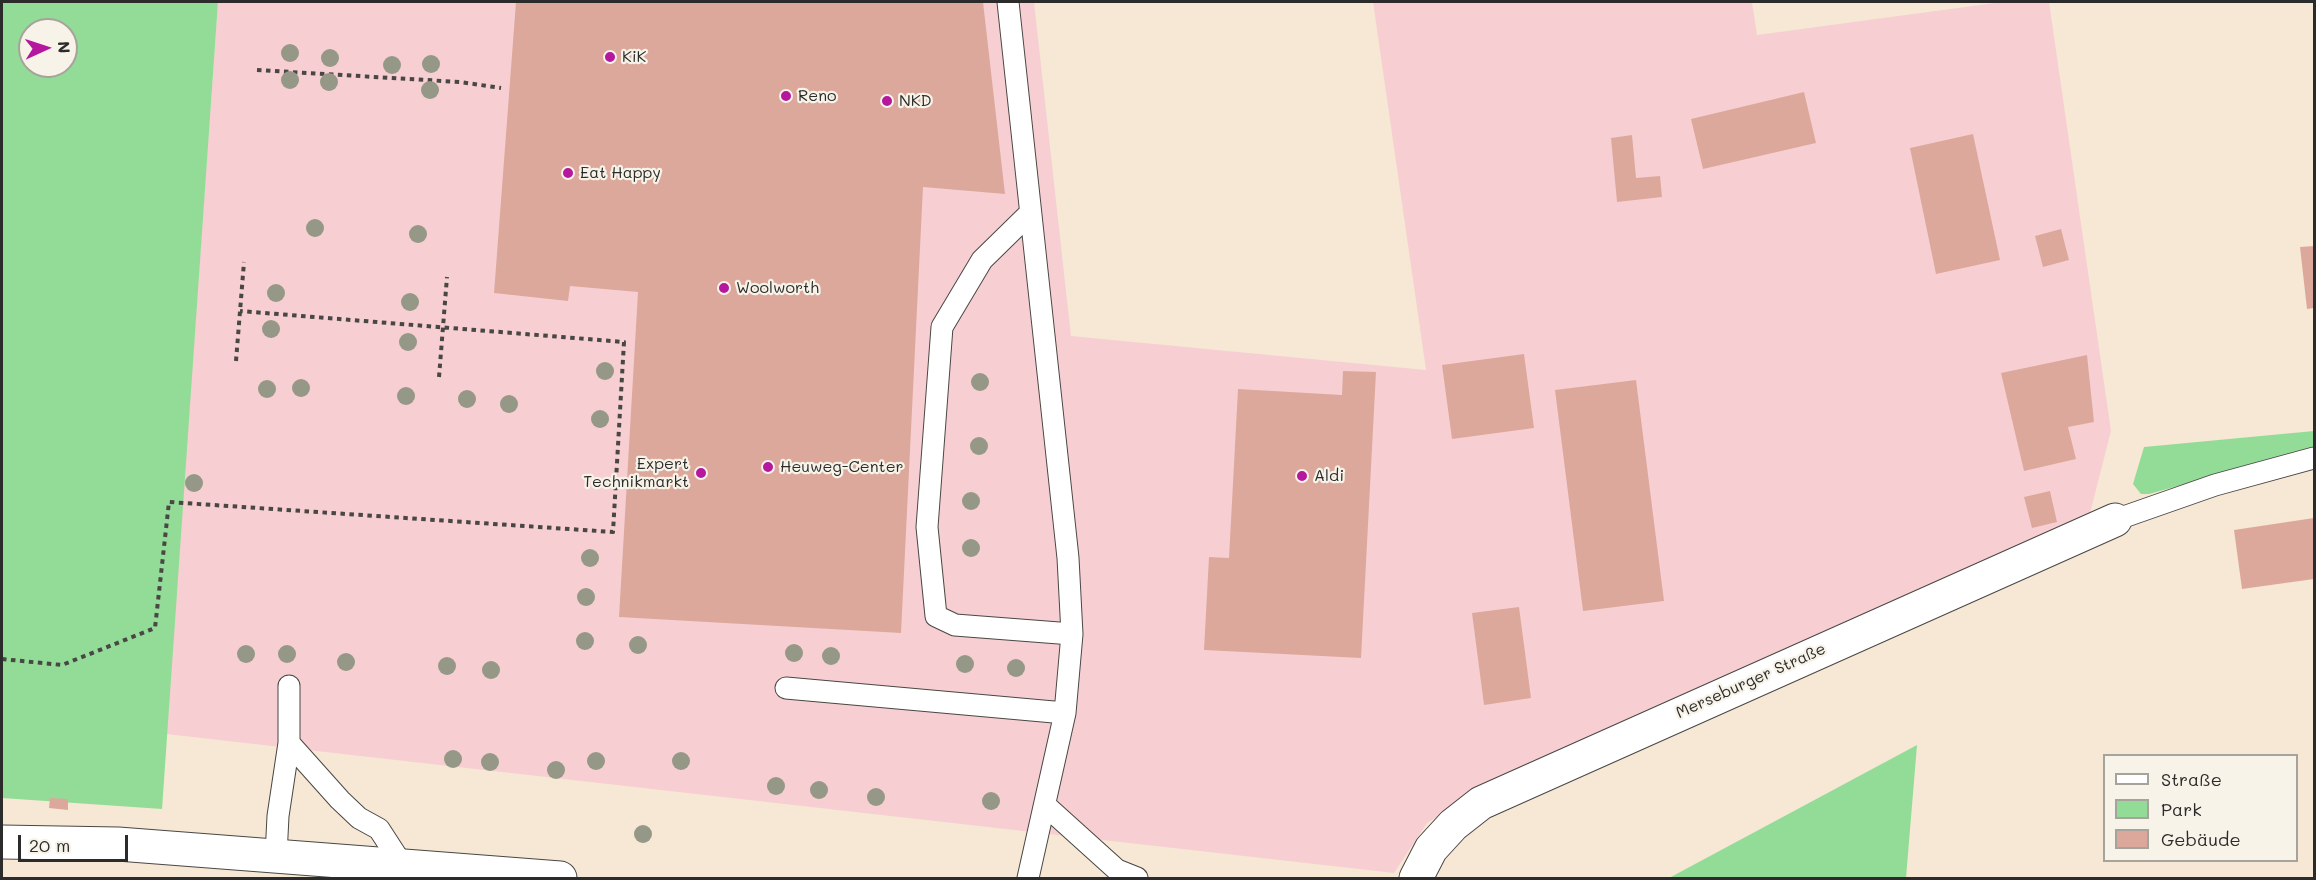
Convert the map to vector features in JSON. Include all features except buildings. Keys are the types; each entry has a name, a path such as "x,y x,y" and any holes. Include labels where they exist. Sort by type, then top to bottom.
{"street":[{"name":"Merseburger Straße","path":"1416,879 1431,849 1453,825 1481,803 2115,520"},
{"path":"2,842 118,844 560,879"}],"lane":[{"path":"1008,2 1068,558 1072,634 1065,713 1028,879"},
{"path":"1030,213 982,260 942,327 927,527 929,549 936,616 955,625 1072,634"},
{"path":"2115,520 2215,485 2314,458"},
{"path":"276,856 278,816 289,743 289,686"},
{"path":"786,688 1065,713"},
{"path":"289,743 340,800 359,818 379,829 403,866"},
{"path":"1045,805 1117,870 1137,879"}],"path":[{"path":"257,70 460,82 501,88"},
{"path":"236,362 244,262"},
{"path":"439,377 447,277"},
{"path":"2,659 62,665 155,627 169,502 613,532 624,342 240,311"}],"shaded area":[{"path":"218,2 1034,2 1071,336 1426,370 1373,2 1752,2 1757,35 2002,2 2049,2 2111,431 2088,521 1480,792 1427,823 1394,873 166,734"}],"green space":[{"path":"2,2 218,2 162,809 2,798"},
{"path":"2314,431 2314,448 2149,494 2141,494 2133,484 2144,447"},
{"path":"1917,745 1906,878 1669,878"}],"place":[{"name":"KiK","path":"610,57"},
{"name":"Reno","path":"786,96"},
{"name":"NKD","path":"887,101"},
{"name":"Eat Happy","path":"568,173"},
{"name":"Woolworth","path":"724,288"},
{"name":"Heuweg-Center","path":"768,467"},
{"name":"Expert Technikmarkt","path":"701,473"},
{"name":"Aldi","path":"1302,476"}]}
